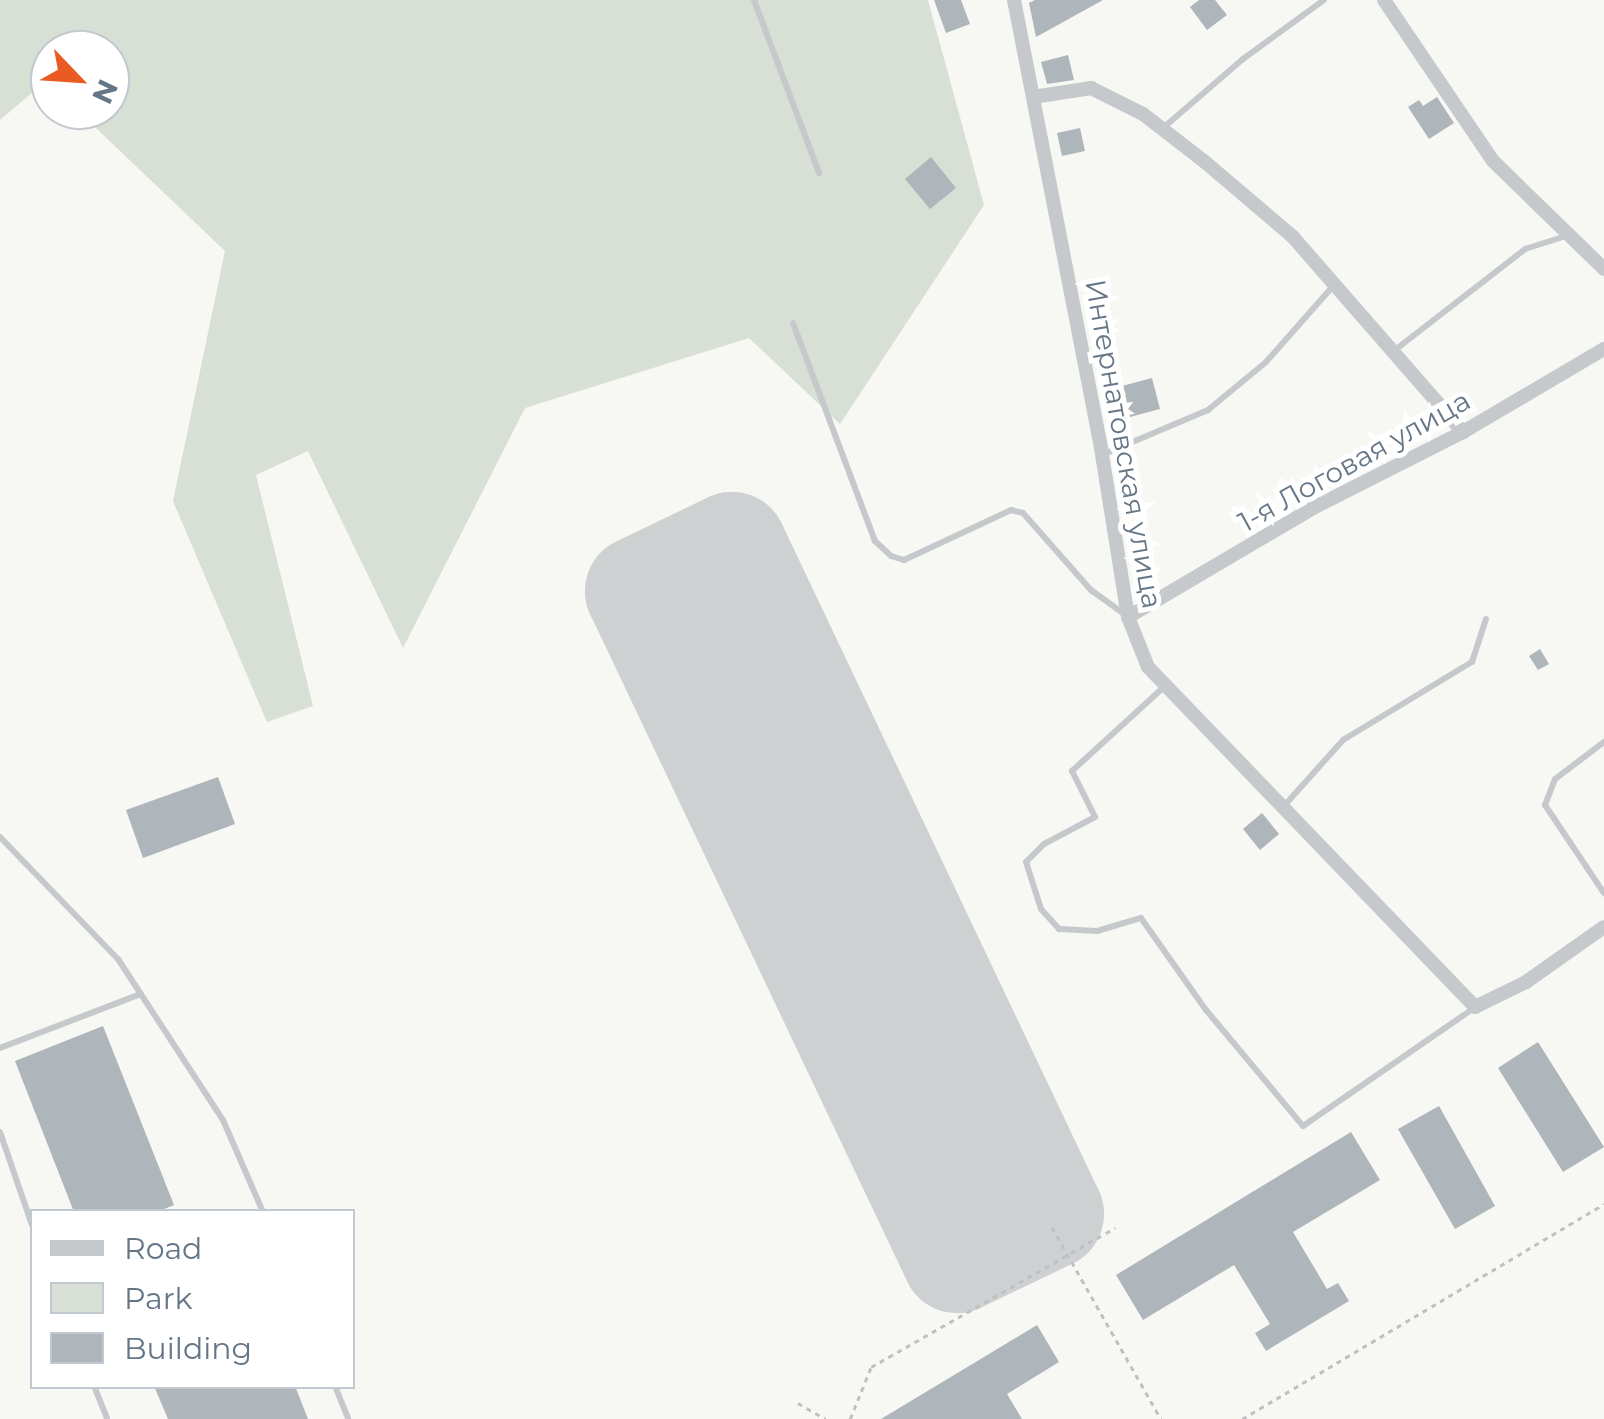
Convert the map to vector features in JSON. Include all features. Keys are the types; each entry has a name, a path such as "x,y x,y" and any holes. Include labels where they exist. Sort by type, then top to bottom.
{"street":[{"name":"Интернатовская улица","path":"1014,0 1102,454 1128,617 1148,666 1475,1007"},
{"path":"1384,0 1493,162 1604,269"},
{"path":"1032,97 1091,88 1162,128 1294,237 1462,432"},
{"name":"1-я Логовая улица","path":"1128,617 1316,507 1462,432 1604,349"},
{"path":"1475,1007 1526,982 1604,927"}],"lane":[{"path":"754,0 819,173"},
{"path":"1162,128 1244,59 1324,0"},
{"path":"1395,350 1525,249 1567,236"},
{"path":"1102,454 1208,410 1266,362 1336,283"},
{"path":"792,323 875,541 890,556 904,560 1011,510 1023,513 1091,590 1128,617"},
{"path":"1283,808 1342,740 1472,662 1486,618"},
{"path":"1166,686 1072,771 1095,817 1044,844 1026,862 1041,909 1058,929 1097,930 1141,918 1206,1010 1303,1126 1475,1007"},
{"path":"1604,742 1555,779 1546,804 1604,892"},
{"path":"0,837 61,895 118,959 223,1120 262,1209"},
{"path":"0,1048 142,994"},
{"path":"0,1132 30,1218"},
{"path":"95,1389 107,1419"},
{"path":"336,1389 348,1419"}],"path":[{"path":"1242,1419 1604,1204"},
{"path":"1052,1227 1161,1419"},
{"path":"850,1419 871,1367 1115,1228"},
{"path":"798,1403 826,1419"}],"green space":[{"path":"0,0 928,0 984,205 840,424 749,338 525,408 403,648 308,451 256,475 313,706 267,722 173,501 225,251 98,130 130,130 130,30 30,30 30,95 0,120"}],"building":[{"path":"934,0 961,0 970,24 946,33"},
{"path":"1103,0 1036,37 1029,3"},
{"path":"1199,0 1215,0 1227,15 1207,30 1190,7"},
{"path":"1068,55 1074,80 1047,84 1041,62"},
{"path":"1437,97 1454,123 1429,139 1408,107 1419,100 1423,106"},
{"path":"1080,128 1085,151 1062,156 1057,133"},
{"path":"931,157 956,188 930,209 905,179"},
{"path":"1152,378 1160,409 1130,417 1122,386"},
{"path":"1540,649 1549,664 1538,670 1529,656"},
{"path":"218,777 235,824 143,858 126,810"},
{"path":"1262,813 1279,834 1260,850 1243,829"},
{"path":"103,1026 174,1205 164,1209 73,1209 15,1061"},
{"path":"1538,1042 1604,1147 1563,1172 1498,1068"},
{"path":"1439,1106 1495,1206 1455,1229 1398,1129"},
{"path":"1351,1132 1380,1180 1293,1232 1327,1289 1338,1283 1349,1301 1266,1351 1255,1333 1270,1324 1234,1265 1143,1320 1116,1275"},
{"path":"1037,1325 1059,1362 1007,1394 1022,1419 881,1419"},
{"path":"155,1389 296,1389 308,1419 168,1419"}],"runway":[{"path":"732,547 1049,1214 957,1258 640,591 732,547"}]}
